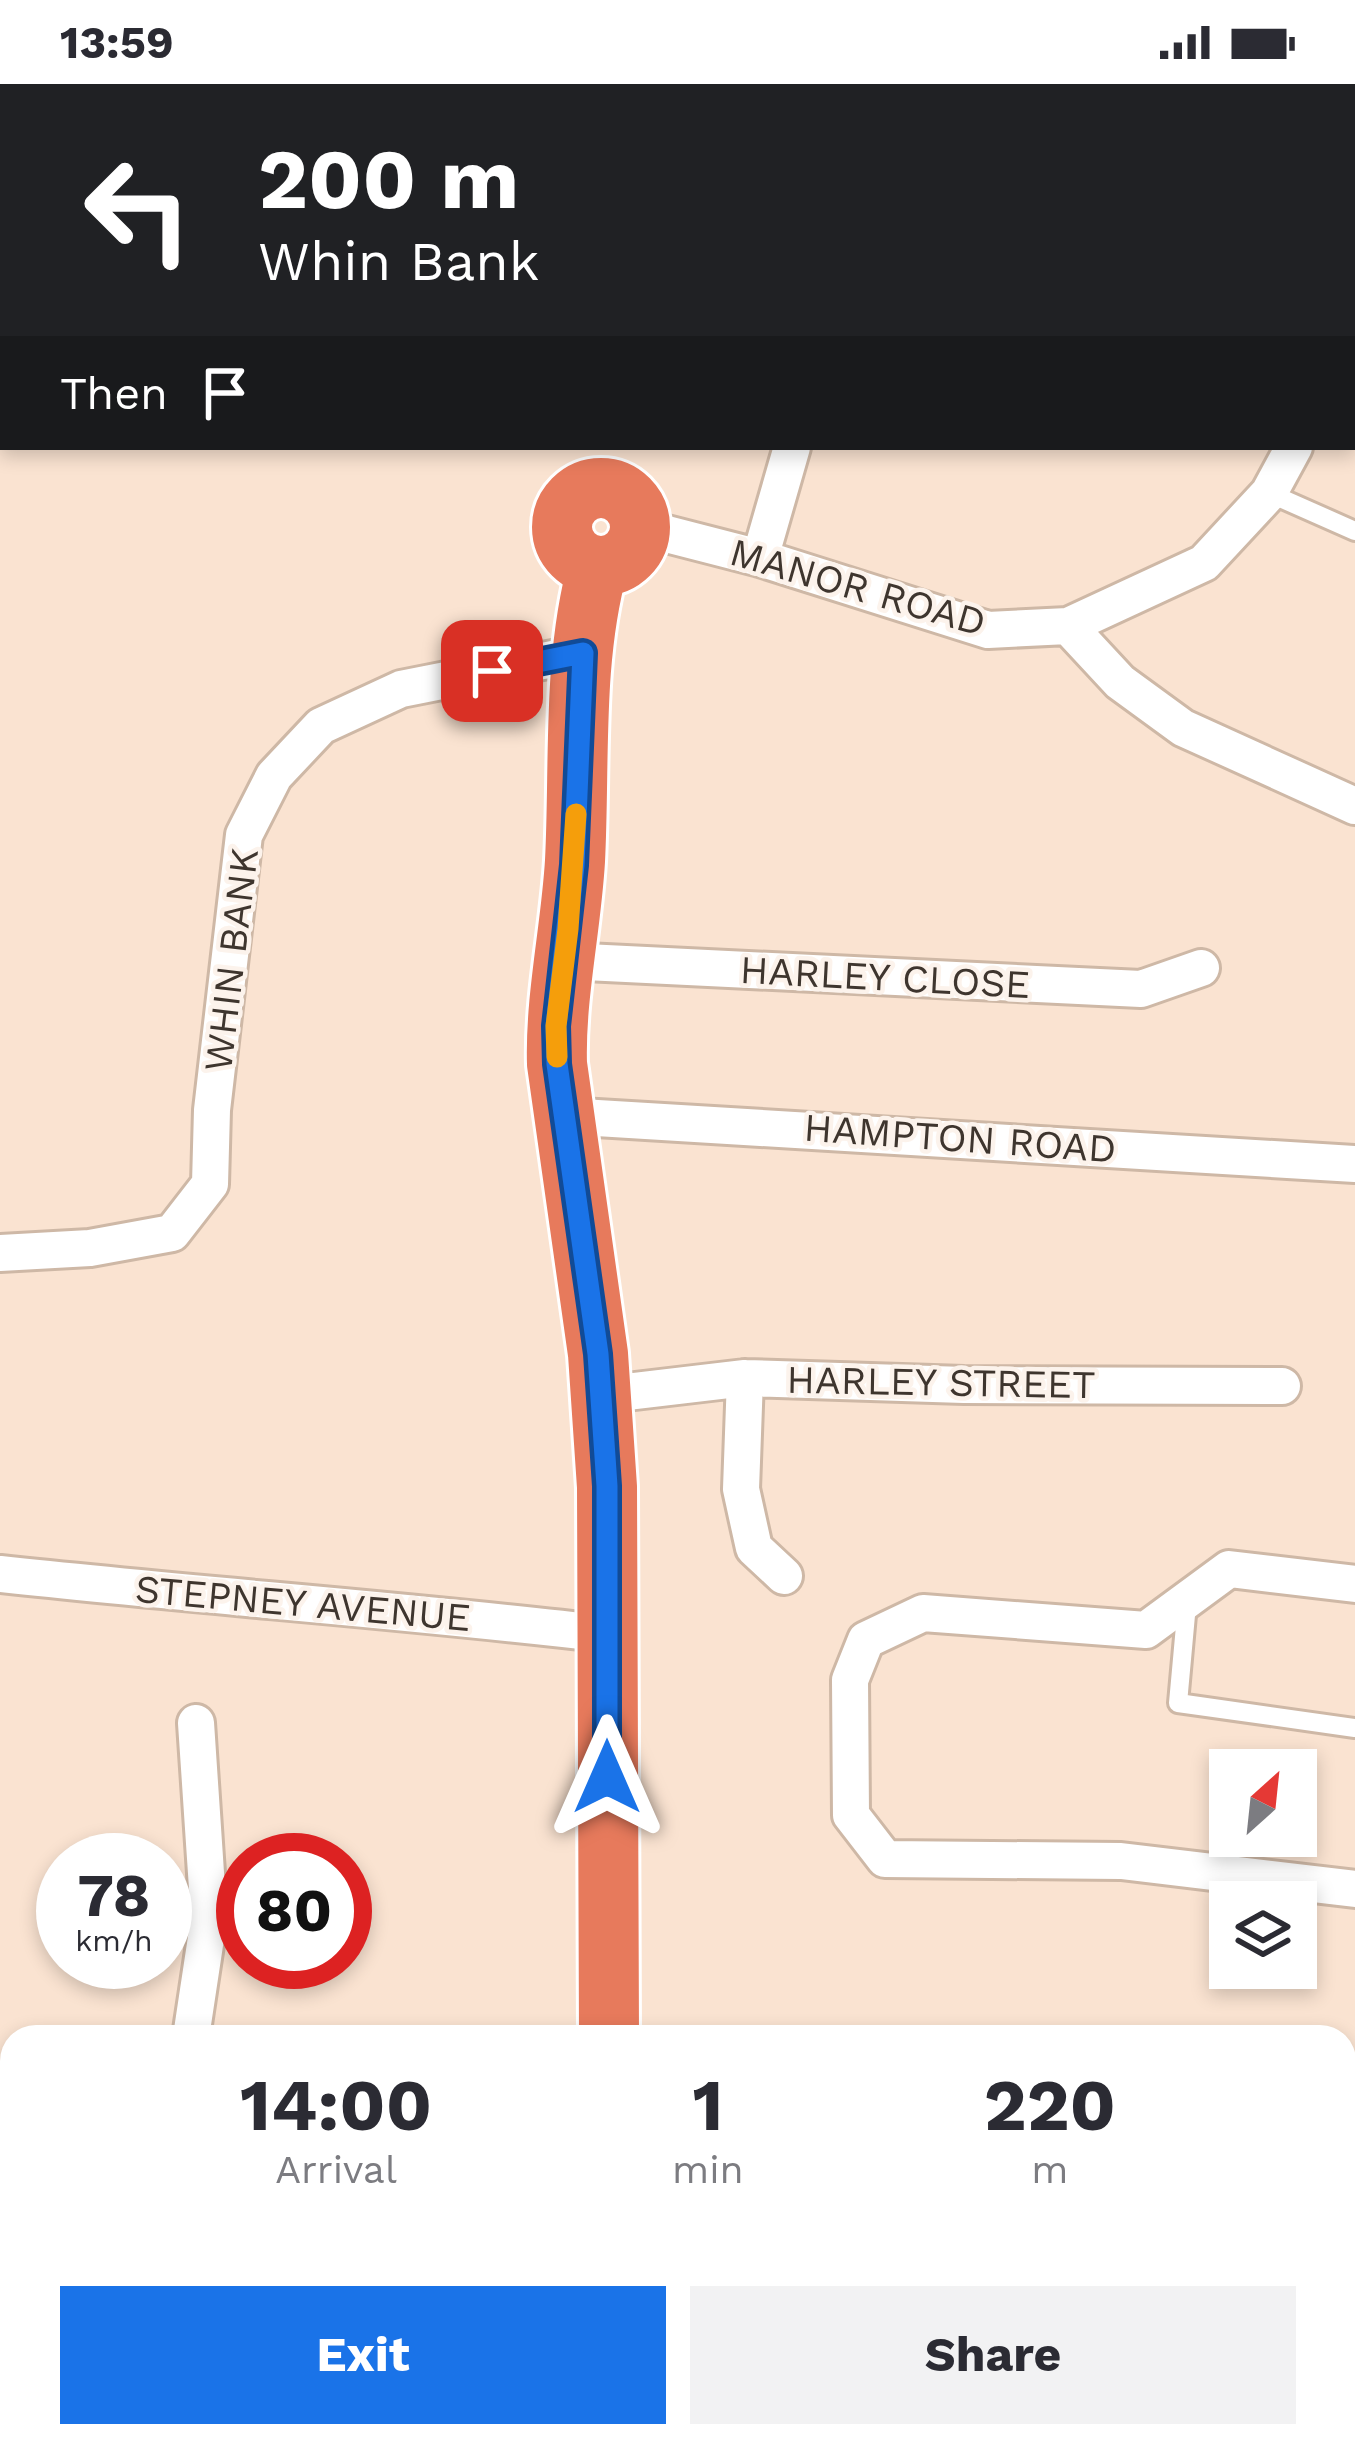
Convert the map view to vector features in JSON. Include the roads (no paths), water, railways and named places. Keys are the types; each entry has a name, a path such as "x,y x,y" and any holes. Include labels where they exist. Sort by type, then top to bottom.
{"highway":[{"path":"568,470 624,494 638,514 586,609 574,865 556,1026 601,1394 607,1486 617,2025"}],"street":[{"path":"760,558 792,450"},
{"name":"MANOR ROAD","path":"619,549 655,531 760,558 988,630 1068,626 1204,563 1269,493 1292,450"},
{"path":"1068,626 1120,682 1183,728 1355,806"},
{"name":"WHIN BANK","path":"0,1252 90,1248 172,1234 210,1184 212,1111 244,836 274,776 321,726 401,689 583,653"},
{"name":"HARLEY CLOSE","path":"565,961 1142,989 1201,968"},
{"name":"HAMPTON ROAD","path":"564,1116 1355,1164"},
{"path":"745,1378 741,1489 754,1548 784,1576"},
{"name":"HARLEY STREET","path":"601,1394 745,1378 964,1385 1282,1386"},
{"path":"1355,1584 1229,1569 1146,1630 923,1613 866,1640 850,1680 851,1815 885,1859 1121,1861 1355,1889"},
{"name":"STEPNEY AVENUE","path":"0,1574 407,1610 607,1634"},
{"path":"193,2025 209,1918 196,1724"}],"lane":[{"path":"1269,493 1355,531"},
{"path":"1187,1600 1178,1703 1355,1727"}]}
